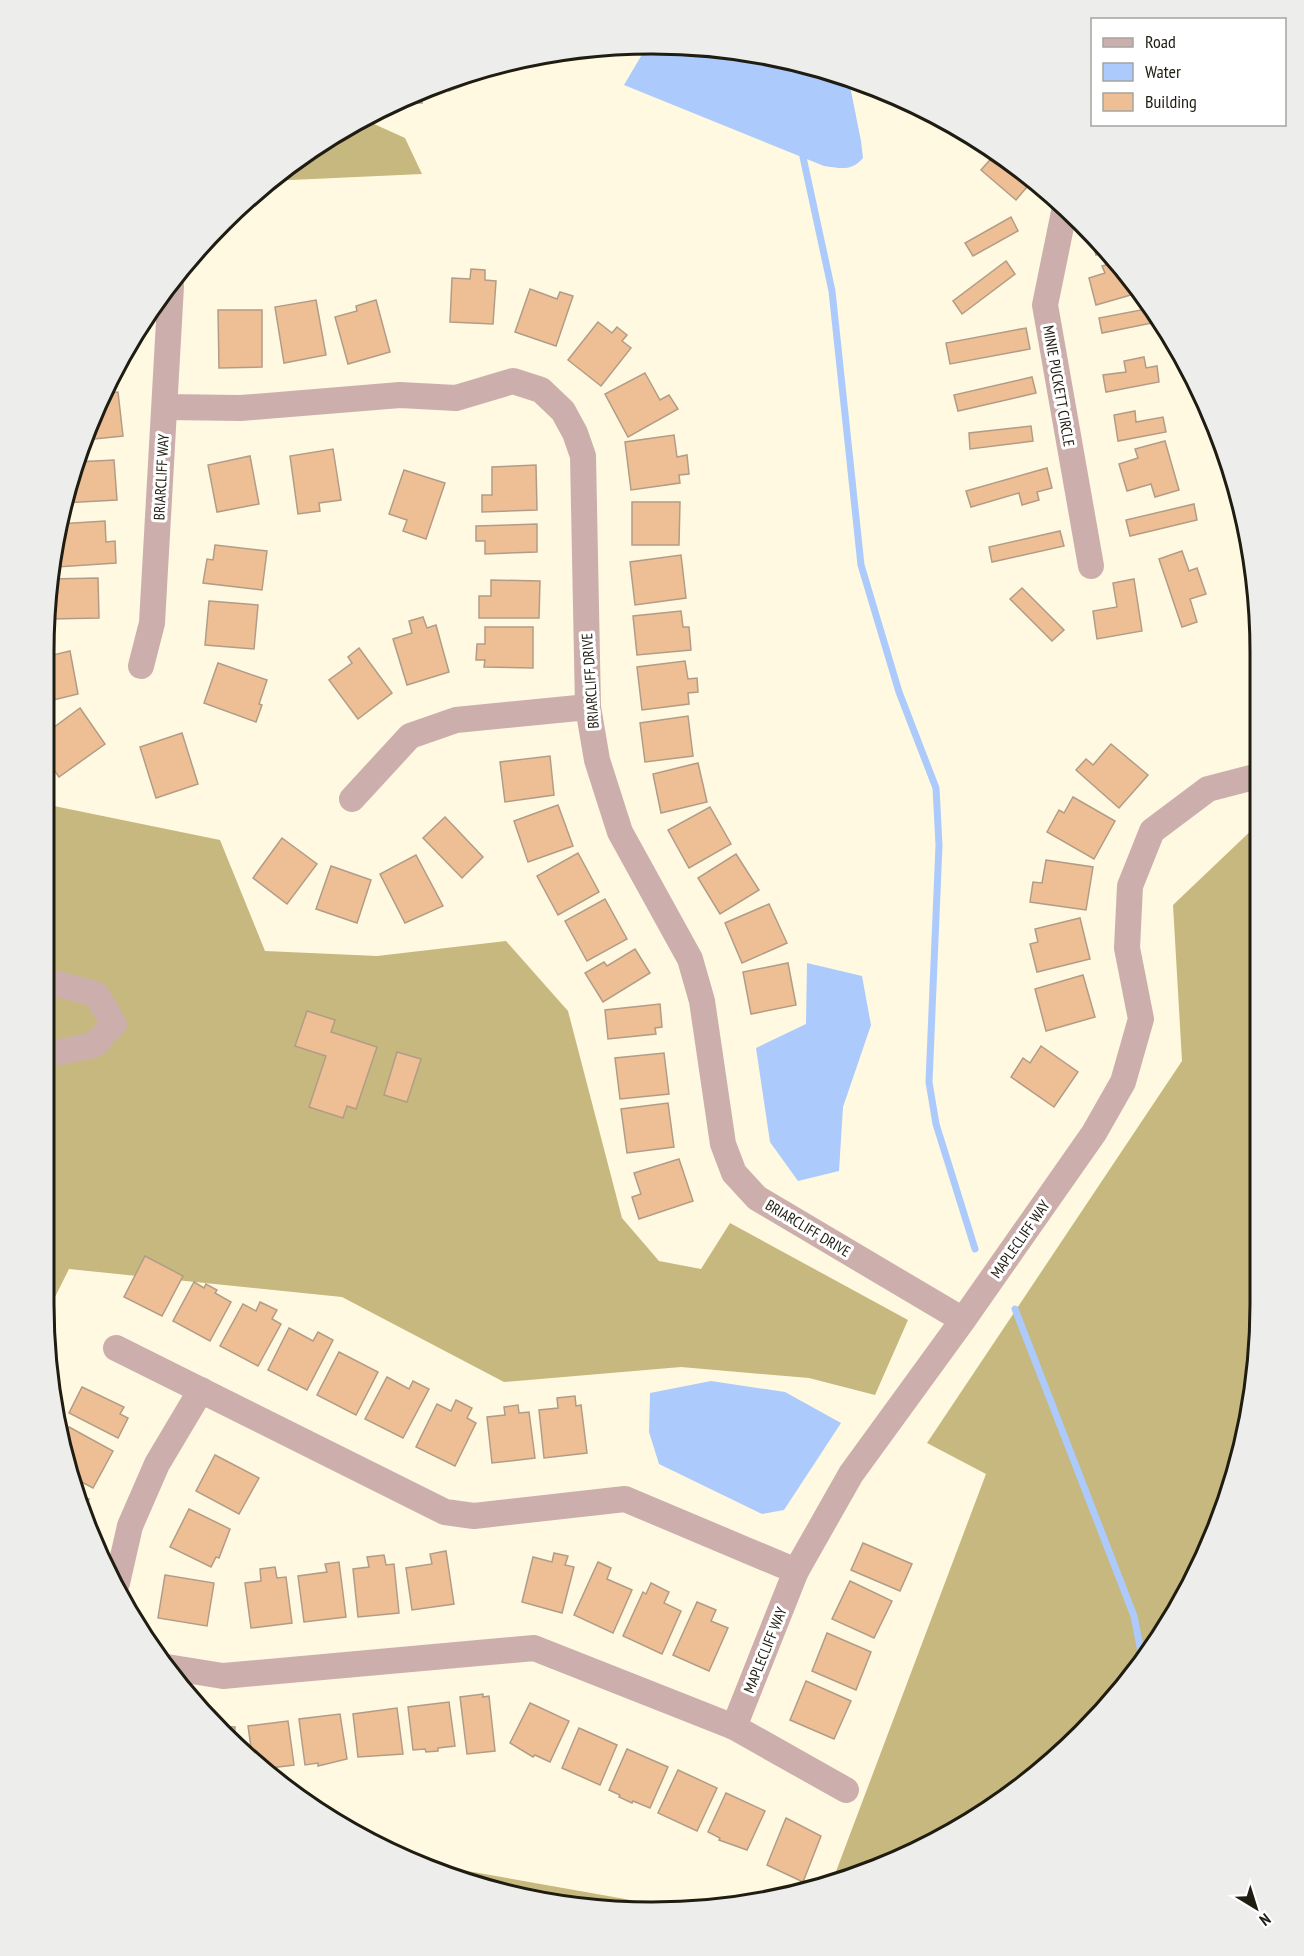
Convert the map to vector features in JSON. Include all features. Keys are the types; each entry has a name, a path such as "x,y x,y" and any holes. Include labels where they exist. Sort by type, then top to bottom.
{"street":[{"name":"MINIE PUCKETT CIRCLE","path":"1063,218 1044,305 1091,566"},
{"name":"BRIARCLIFF WAY","path":"141,666 152,623 170,299"},
{"name":"BRIARCLIFF DRIVE","path":"165,408 242,408 400,395 456,398 513,381 541,390 563,411 583,456 588,707 597,760 620,832 690,960 702,1001 723,1144 734,1173 757,1198 963,1320"},
{"path":"352,799 410,736 456,720 588,707"},
{"name":"MAPLECLIFF WAY","path":"734,1727 796,1571 850,1474 963,1320 1094,1133 1123,1082 1141,1019 1127,948 1130,886 1152,831 1208,789 1250,778"},
{"path":"54,983 96,994 114,1024 94,1046 54,1053"},
{"path":"116,1348 445,1512 474,1516 625,1499 796,1571"},
{"path":"119,1574 130,1526 157,1464 201,1390"},
{"path":"179,1669 223,1676 534,1648 734,1727 846,1790"}],"shaded area":[{"path":"373,124 405,138 422,174 285,180 320,155"},
{"path":"54,806 220,840 265,951 377,956 506,941 568,1011 622,1218 659,1261 701,1269 730,1223 908,1320 875,1395 809,1378 681,1367 504,1382 342,1297 69,1269 54,1299"},
{"path":"1250,832 1249,1343 1239,1421 1218,1496 1204,1533 1170,1603 1126,1668 1075,1727 1016,1778 951,1822 881,1856 835,1873 986,1474 927,1443 1182,1061 1173,905"},
{"path":"459,1869 640,1902 613,1901 535,1891"}],"water":[{"path":"642,54 691,55 730,59 807,74 850,88 863,158 850,167 824,166 624,85"},
{"path":"807,963 862,976 871,1025 843,1107 839,1171 798,1181 770,1142 756,1048 806,1024"},
{"path":"711,1381 785,1392 841,1423 784,1510 762,1514 659,1464 649,1432 650,1393"}],"building":[{"path":"990,160 1027,187 1016,200 981,170"},
{"path":"1011,217 1018,231 973,256 965,243"},
{"path":"1006,261 1015,274 962,314 953,301"},
{"path":"1107,265 1131,295 1096,305 1089,278 1105,273 1102,266"},
{"path":"471,269 485,270 485,280 496,281 493,324 450,322 452,278 470,279"},
{"path":"530,289 557,299 560,292 573,296 556,346 515,332"},
{"path":"316,300 326,355 284,363 275,307"},
{"path":"376,300 390,352 348,364 335,317 357,311 356,306"},
{"path":"218,310 262,310 262,367 219,368"},
{"path":"1142,310 1151,323 1102,333 1099,318"},
{"path":"598,322 612,333 617,327 627,335 622,341 631,348 601,386 568,360"},
{"path":"1026,328 1030,349 950,364 946,343"},
{"path":"1144,357 1146,368 1157,366 1159,382 1106,392 1103,375 1126,372 1124,361"},
{"path":"645,373 660,400 669,395 678,409 628,437 605,394"},
{"path":"1032,377 1036,393 958,411 954,395"},
{"path":"118,392 123,436 94,439 100,423 114,393"},
{"path":"1135,411 1136,422 1163,417 1166,432 1118,441 1114,415"},
{"path":"1031,426 1033,441 970,449 969,433"},
{"path":"674,435 677,457 687,455 689,474 679,475 680,483 631,490 625,442"},
{"path":"1165,441 1179,490 1155,497 1151,484 1127,491 1119,464 1138,458 1135,449"},
{"path":"333,449 341,500 319,503 320,511 298,514 290,456"},
{"path":"250,456 259,504 217,512 208,465"},
{"path":"114,460 117,500 73,502 86,461"},
{"path":"536,465 537,510 482,512 482,495 492,495 492,467"},
{"path":"1047,468 1052,488 1037,492 1039,500 1022,505 1019,493 971,507 966,491"},
{"path":"404,470 445,483 426,539 403,531 407,520 389,514"},
{"path":"632,502 680,502 679,545 632,545"},
{"path":"1194,504 1197,520 1130,536 1126,520"},
{"path":"105,521 106,542 115,541 116,563 60,567 68,523"},
{"path":"537,524 537,552 485,554 485,541 476,541 476,526"},
{"path":"1060,531 1064,546 992,562 989,547"},
{"path":"215,545 267,551 262,590 203,583 207,559 213,560"},
{"path":"1182,551 1189,571 1197,568 1206,594 1190,599 1197,622 1182,627 1159,559"},
{"path":"681,555 686,598 635,605 630,562"},
{"path":"98,578 99,618 55,619 59,579"},
{"path":"1134,579 1142,631 1097,639 1093,611 1117,607 1113,583"},
{"path":"491,580 540,581 539,618 479,618 479,596 491,596"},
{"path":"1022,588 1064,630 1052,641 1010,599"},
{"path":"209,601 258,605 254,649 205,645"},
{"path":"681,611 683,627 689,627 691,650 637,655 633,616"},
{"path":"423,617 427,628 436,625 449,672 407,685 393,639 412,633 409,621"},
{"path":"485,627 533,627 533,668 484,667 485,660 476,660 477,644 485,644"},
{"path":"359,648 392,693 358,719 329,680 352,663 348,657"},
{"path":"70,651 78,694 54,700 54,655"},
{"path":"685,661 688,679 697,678 698,692 688,693 689,704 642,710 637,667"},
{"path":"218,663 267,680 256,722 204,703"},
{"path":"80,708 105,744 59,777 54,770 54,727"},
{"path":"688,716 693,756 645,762 640,723"},
{"path":"182,733 198,784 156,798 140,747"},
{"path":"1111,744 1148,775 1119,808 1076,770 1086,759 1093,765"},
{"path":"550,756 554,795 505,802 500,762"},
{"path":"698,763 707,802 661,813 653,774"},
{"path":"1073,797 1115,821 1094,859 1047,832 1059,810 1064,813"},
{"path":"558,805 573,846 528,862 514,821"},
{"path":"710,807 731,844 689,868 668,830"},
{"path":"445,817 483,857 462,878 423,838"},
{"path":"282,838 317,864 287,904 253,878"},
{"path":"578,853 599,892 558,915 537,876"},
{"path":"736,854 759,890 720,914 698,878"},
{"path":"416,855 443,906 405,923 380,874"},
{"path":"1046,860 1093,867 1086,910 1030,902 1033,882 1042,883"},
{"path":"331,866 371,880 357,923 316,909"},
{"path":"605,899 627,939 587,961 565,921"},
{"path":"769,904 787,943 742,963 725,923"},
{"path":"1080,918 1090,959 1037,972 1030,944 1038,942 1035,929"},
{"path":"635,949 650,973 603,1002 585,973 604,962 607,966"},
{"path":"788,963 796,1005 751,1014 743,972"},
{"path":"1083,975 1095,1017 1046,1031 1035,989"},
{"path":"660,1004 662,1027 655,1028 656,1034 608,1039 605,1010"},
{"path":"307,1011 335,1020 331,1032 377,1047 356,1109 347,1106 343,1118 309,1107 326,1056 295,1046"},
{"path":"1041,1046 1078,1072 1054,1107 1011,1077 1023,1058 1030,1063"},
{"path":"397,1052 421,1059 407,1102 384,1095"},
{"path":"664,1053 669,1094 620,1099 615,1058"},
{"path":"668,1103 674,1147 627,1153 621,1109"},
{"path":"679,1159 693,1201 639,1219 632,1197 641,1194 634,1173"},
{"path":"145,1256 183,1276 162,1316 124,1297"},
{"path":"194,1282 204,1288 206,1284 217,1290 215,1293 231,1302 210,1341 173,1321"},
{"path":"260,1302 277,1310 272,1319 281,1324 258,1366 220,1346 243,1304 256,1311"},
{"path":"289,1328 313,1341 318,1332 333,1340 307,1390 268,1370"},
{"path":"339,1352 378,1372 356,1415 317,1395"},
{"path":"387,1377 409,1389 413,1381 429,1389 403,1438 365,1419"},
{"path":"82,1387 124,1407 120,1414 128,1418 118,1438 69,1413"},
{"path":"575,1396 576,1406 581,1405 587,1453 544,1458 539,1410 558,1408 557,1398"},
{"path":"456,1400 472,1408 467,1418 476,1423 455,1466 416,1447 437,1404 451,1411"},
{"path":"518,1405 519,1413 529,1412 535,1458 492,1463 487,1417 505,1415 504,1407"},
{"path":"69,1427 113,1451 93,1488 81,1482 67,1430"},
{"path":"215,1455 259,1478 239,1514 196,1491"},
{"path":"189,1509 230,1529 219,1558 216,1557 211,1567 170,1547"},
{"path":"863,1543 912,1564 900,1591 851,1570"},
{"path":"446,1551 454,1604 412,1610 406,1568 432,1564 430,1554"},
{"path":"554,1553 568,1556 565,1565 574,1567 562,1613 522,1602 533,1557 552,1562"},
{"path":"384,1555 386,1565 394,1564 399,1613 358,1617 353,1569 369,1567 367,1557"},
{"path":"339,1562 346,1617 304,1622 298,1576 327,1572 325,1564"},
{"path":"598,1562 611,1568 607,1579 632,1590 613,1633 574,1615"},
{"path":"275,1567 277,1578 286,1577 292,1623 251,1628 245,1583 261,1581 260,1569"},
{"path":"165,1575 214,1583 207,1626 158,1618"},
{"path":"850,1581 892,1601 874,1638 832,1619"},
{"path":"651,1583 669,1592 664,1603 681,1611 662,1654 623,1636 643,1592 646,1594"},
{"path":"697,1602 716,1610 711,1621 728,1628 709,1671 673,1655"},
{"path":"827,1633 871,1652 856,1690 812,1671"},
{"path":"806,1681 851,1701 834,1739 790,1720"},
{"path":"483,1694 483,1697 489,1696 495,1751 467,1754 460,1697"},
{"path":"449,1702 455,1746 438,1748 438,1751 413,1750 408,1707"},
{"path":"530,1703 569,1721 550,1762 535,1755 533,1757 510,1743"},
{"path":"397,1708 403,1754 358,1757 353,1714"},
{"path":"340,1714 347,1759 318,1766 318,1763 305,1765 299,1719"},
{"path":"288,1721 294,1765 275,1767 258,1754 251,1747 248,1726"},
{"path":"579,1728 617,1745 600,1785 562,1768"},
{"path":"627,1749 668,1767 650,1808 633,1801 632,1803 609,1790"},
{"path":"678,1770 717,1788 697,1831 658,1813"},
{"path":"726,1793 765,1811 747,1850 719,1840 720,1838 708,1832"},
{"path":"786,1818 821,1836 803,1882 767,1865"}],"waterway":[{"path":"803,157 832,291 861,565 899,692 936,788 939,845 929,1082 936,1124 975,1249"},
{"path":"1015,1309 1134,1616 1140,1648"}]}
